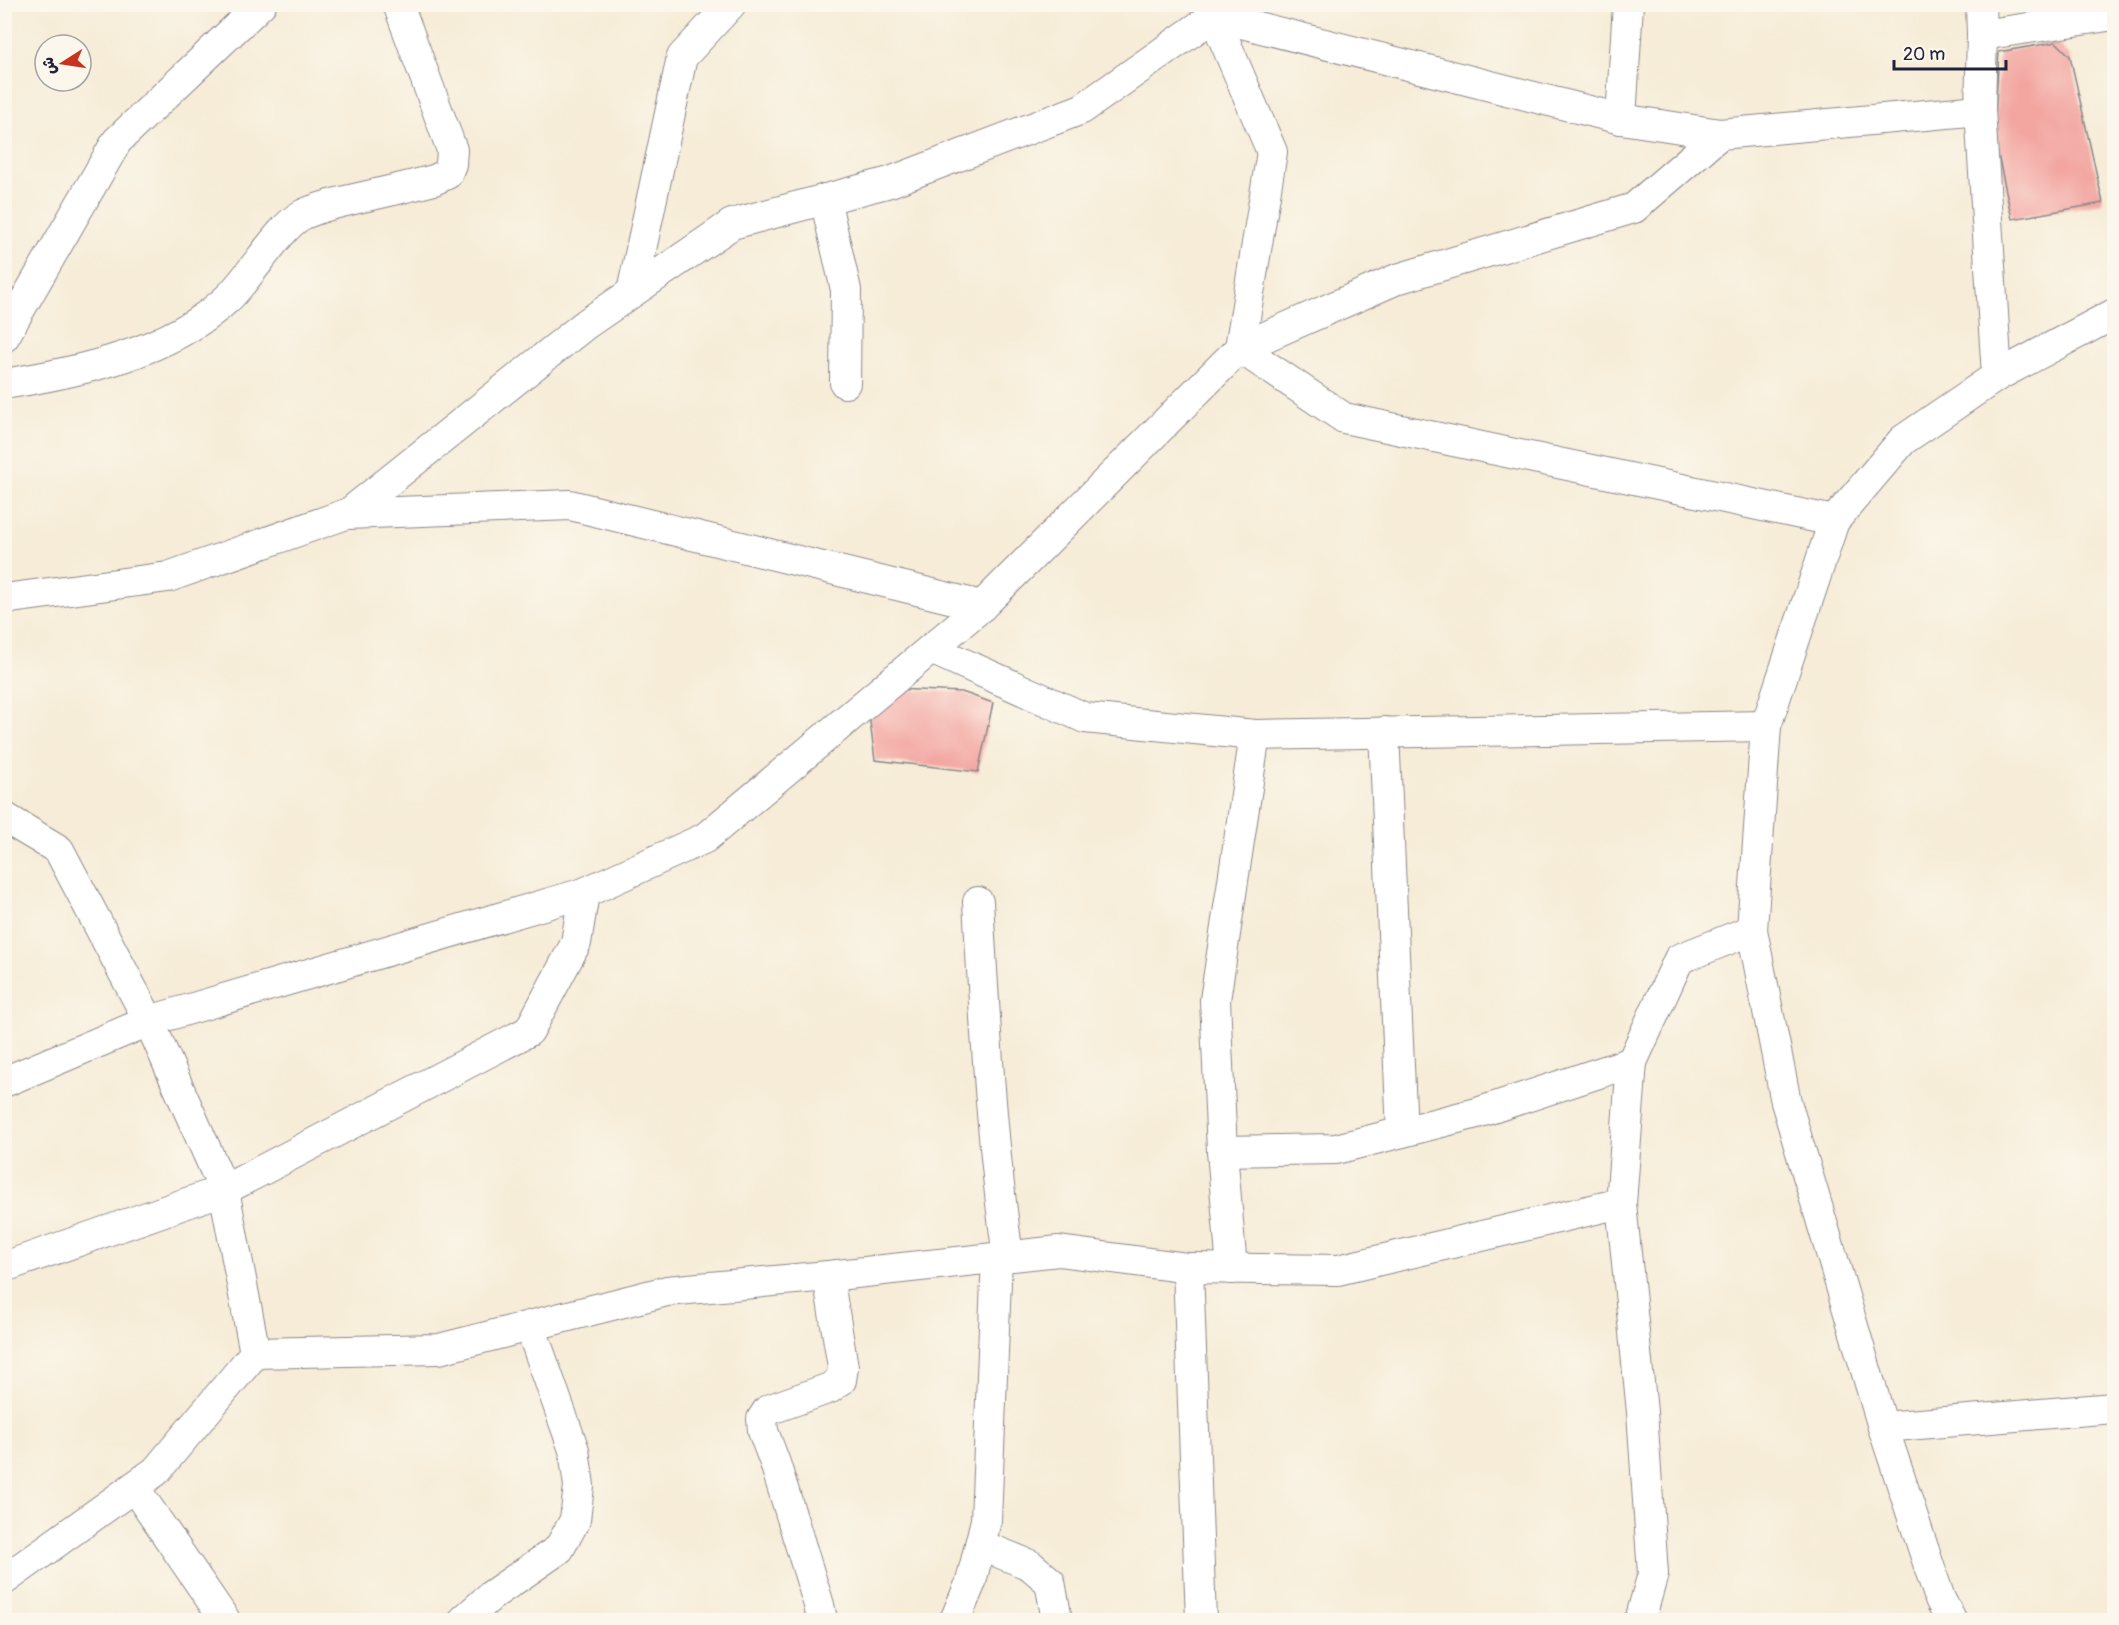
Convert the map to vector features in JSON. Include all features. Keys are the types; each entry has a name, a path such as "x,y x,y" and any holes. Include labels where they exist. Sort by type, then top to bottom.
{"street":[{"path":"4,337 117,141 261,4"},
{"path":"4,384 65,374 144,349 174,336 225,300 246,279 282,232 300,216 325,206 434,180 447,174 451,164 452,150 398,4"},
{"path":"632,292 682,57 731,4"},
{"path":"1621,119 1628,4"},
{"path":"1981,4 1980,110 1996,376"},
{"path":"347,514 586,324 732,224 890,182 1082,110 1216,8"},
{"path":"1216,8 1621,119 1720,134 1980,110"},
{"path":"1216,8 1272,153 1240,348"},
{"path":"1982,35 2115,15"},
{"path":"4,1082 149,1020 584,893 705,838 982,606 1240,348 1397,279 1634,208 1720,134"},
{"path":"825,199 846,290 844,383"},
{"path":"1951,1620 1940,1599 1883,1427 1786,1102 1752,930 1766,726 1834,521 1902,440 1996,376 2115,314"},
{"path":"1240,348 1344,418 1834,521"},
{"path":"4,599 168,577 347,514 570,505 982,606"},
{"path":"931,649 1085,718 1255,735 1766,726"},
{"path":"1384,732 1402,1132"},
{"path":"1232,1269 1222,1151 1215,1000 1255,735"},
{"path":"4,817 59,850 149,1020 224,1190 255,1353"},
{"path":"4,1267 224,1190 529,1031 576,943 584,893"},
{"path":"955,1620 971,1582 986,1520 1003,1257 978,902"},
{"path":"1640,1620 1653,1574 1642,1412 1621,1203 1632,1062 1679,959 1752,930"},
{"path":"1222,1151 1336,1149 1476,1113 1632,1062"},
{"path":"4,1580 156,1471 255,1353 439,1349 667,1291 1059,1251 1188,1268 1338,1270 1621,1203"},
{"path":"1188,1268 1201,1620"},
{"path":"822,1620 781,1480 763,1431 762,1419 768,1410 830,1388 841,1380 843,1367 828,1276"},
{"path":"464,1620 492,1595 559,1549 575,1520 579,1486 574,1450 530,1326"},
{"path":"1883,1427 2115,1408"},
{"path":"134,1487 225,1620"},
{"path":"980,1545 1030,1565 1050,1582 1057,1620"}],"building":[{"path":"2056,42 2070,56 2103,203 2012,219 1994,136 1999,52"},
{"path":"895,689 962,692 993,703 978,772 875,760 869,714"}]}
